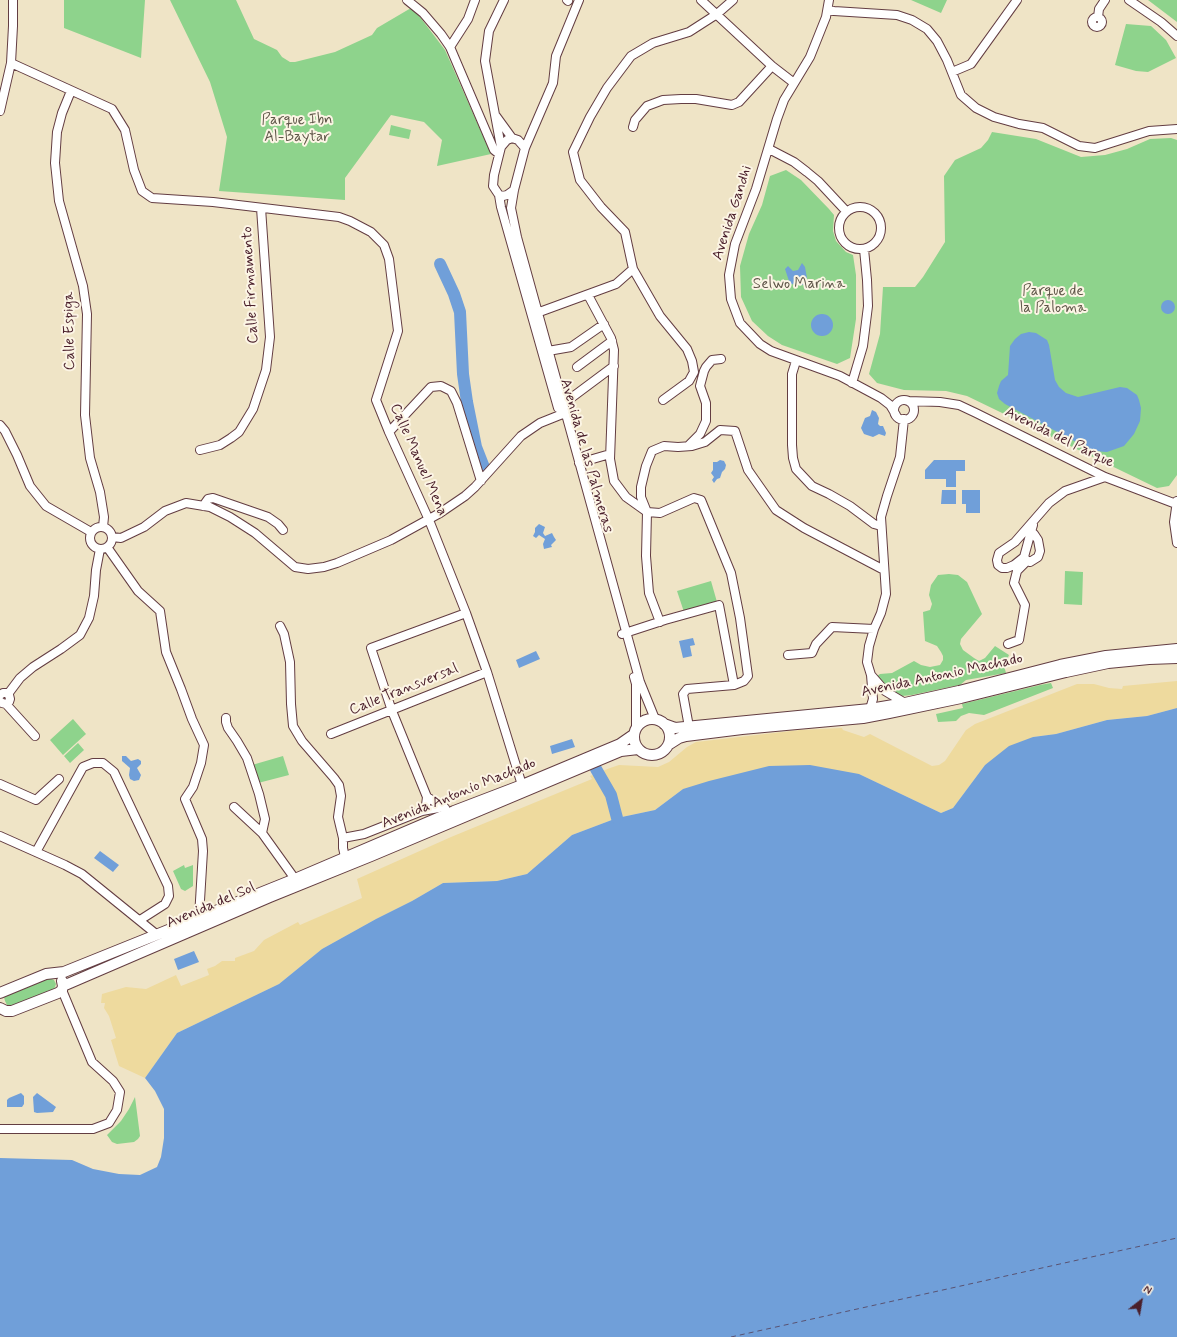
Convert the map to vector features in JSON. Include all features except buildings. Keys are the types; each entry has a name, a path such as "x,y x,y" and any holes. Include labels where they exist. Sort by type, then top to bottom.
{"main road":[{"name":"Avenida Antonio Machado","path":"660,721 675,728 870,709 904,703 1060,665 1106,656 1148,650 1177,649"},
{"name":"Avenida Antonio Machado","path":"668,745 686,736 750,728 863,718 961,698 1108,663 1177,658"},
{"path":"644,720 660,721 670,734 668,745 665,750 654,755 642,753 633,740 635,731 644,720"},
{"name":"Avenida Antonio Machado","path":"295,878 348,861 449,809 522,785 620,744 635,731"},
{"name":"Avenida Antonio Machado","path":"371,856 621,751 638,749"},
{"name":"Avenida del Sol","path":"0,1009 12,1011 58,993 63,988 348,861 371,856"},
{"name":"Avenida del Sol","path":"0,993 46,974 64,972 295,878"},
{"path":"56,973 62,980 63,988"}],"street":[{"path":"0,111 10,63 13,26 13,0"},
{"path":"407,0 423,14 441,34 450,47 479,118 494,150 500,150"},
{"path":"450,47 468,20 475,0"},
{"path":"500,150 486,67 486,55 489,31 504,0"},
{"path":"494,112 515,139 525,148 553,83 556,56 579,0"},
{"path":"701,0 772,66 794,83"},
{"path":"663,400 689,382 694,372 692,360 687,349 660,316 633,269 625,232 580,180 573,152 600,99 631,56 653,43 689,32 717,14 733,0"},
{"name":"Avenida Gandhi","path":"829,0 828,10 810,57 784,100 750,207 735,244 730,263 729,286 731,299 740,322 750,334 771,351 840,376 881,398 890,405 896,415"},
{"path":"952,72 971,64 1017,0"},
{"path":"1098,17 1099,9 1105,0"},
{"path":"1129,0 1161,22 1177,36"},
{"path":"828,10 897,15 912,20 927,29 937,41 961,95 976,108 994,117 1019,124 1043,128 1080,146 1095,148 1149,131 1177,129"},
{"name":"Calle Manuel Mena","path":"10,63 112,109 125,130 134,170 142,191 152,198 213,202 339,216 371,232 384,245 390,259 398,331 376,400 429,520 466,613 487,672 522,785"},
{"path":"633,127 635,120 647,106 663,100 681,98 696,99 732,105 739,102 772,66"},
{"name":"Calle Espiga","path":"71,91 62,113 57,132 55,164 59,201 83,286 87,314 85,415 90,458 100,492 104,517 103,527"},
{"path":"479,118 494,112"},
{"path":"500,150 507,140 515,139 532,132"},
{"name":"Avenida de las Palmeras","path":"525,148 514,190 511,208 512,217 535,314 624,634 640,682 660,721"},
{"path":"769,149 794,162 808,172 846,211"},
{"name":"Avenida de las Palmeras","path":"500,150 493,183 494,189 499,195 501,207 548,351 563,404 563,414 579,463 624,634 636,684 635,731"},
{"path":"499,195 507,196 514,190"},
{"path":"863,206 872,209 879,216 882,224 881,234 877,242 864,249 857,249 849,246 842,239 839,229 840,219 846,211 854,207 863,206"},
{"name":"Calle Firmamento","path":"200,450 220,445 239,432 253,409 266,370 270,337 261,208"},
{"path":"852,383 863,346 868,306 864,249"},
{"path":"535,314 616,284 633,269"},
{"path":"588,295 604,324 612,341 614,350 610,454 614,481 626,497 647,512 660,513 694,498 701,500 730,573 740,618 748,676 744,681 734,685 687,689 683,694 689,727"},
{"path":"548,351 570,347 604,324"},
{"path":"577,367 612,341"},
{"path":"688,446 700,434 706,421 706,403 700,386 704,371 712,360 718,358 721,359"},
{"path":"796,361 792,374 792,437 793,458 796,469 812,486 850,506 874,524 881,526"},
{"path":"563,404 614,366"},
{"path":"389,432 431,387 441,386 451,391 457,403 481,481"},
{"name":"Avenida Gandhi","path":"881,398 900,401"},
{"path":"900,401 911,404 913,414 908,419 901,419 896,415 894,409 900,401"},
{"name":"Avenida del Parque","path":"911,404 928,402 959,406 1105,477 1176,503"},
{"path":"112,537 121,538 144,527 165,511 186,503 210,507 230,517 255,533 295,567 308,569 324,567 337,563 390,540 429,520 465,496 481,481 521,436 540,423 563,414"},
{"path":"870,709 873,699 871,675 867,662 869,646 886,594 881,517 900,457 904,419"},
{"path":"0,425 6,431 18,455 30,486 46,506 91,532"},
{"path":"662,621 649,593 646,556 647,512 641,497 641,487 646,466 652,451 664,446 688,446 705,442 720,430 735,431 748,470 776,510 804,528 884,570"},
{"path":"579,463 610,454"},
{"path":"1030,535 1033,533 1038,540 1040,551 1038,557 1034,561 1026,559 1007,568 1002,568 998,565 997,560 999,553 1015,542 1049,503 1065,491 1105,477"},
{"path":"203,506 208,499 213,498 268,517 278,524 282,530"},
{"path":"1176,503 1174,522 1177,543"},
{"path":"1008,644 1020,640 1025,605 1014,583 1017,571 1026,559 1030,535 1036,518"},
{"path":"112,537 108,530 103,527 95,529 91,532 90,537 92,544 103,548 138,591 160,611 166,652 192,719 204,744 201,763 193,787 186,799 202,839 203,851 199,917"},
{"path":"3,702 9,702 10,698 4,695 20,678 33,667 61,650 80,635 89,618 94,596 96,570 103,548 111,541 112,537"},
{"path":"624,634 662,621 719,605 734,685"},
{"path":"422,811 426,805 427,797 392,710 371,648 466,613"},
{"path":"280,626 284,634 290,662 291,704 294,726 302,741 339,785 341,796 338,817 343,838 343,848 348,861"},
{"path":"788,655 812,653 816,644 832,627 874,629"},
{"name":"Calle Transversal","path":"331,734 487,672"},
{"path":"871,675 885,691 904,703"},
{"path":"3,702 35,736"},
{"path":"226,718 228,728 238,741 247,758 260,794 265,819 262,833"},
{"path":"36,852 82,767 93,763 103,763 114,772 168,886 169,896 165,904 140,920"},
{"path":"0,784 36,800 59,779"},
{"path":"427,797 449,809"},
{"path":"234,807 262,833 295,878"},
{"path":"343,838 364,834 422,811 449,809"},
{"path":"0,836 82,874 156,934"},
{"path":"0,1129 94,1129 109,1123 116,1110 120,1092 113,1081 92,1062 63,988"}],"green space":[{"path":"64,0 145,0 141,58 64,28"},
{"name":"Parque Ibn Al-Baytar","path":"170,0 236,0 254,39 277,50 282,57 290,62 335,52 372,35 377,28 411,8 420,17 445,50 491,154 437,166 442,140 424,122 391,115 345,178 345,200 219,191 227,137 210,82"},
{"path":"911,0 947,0 941,13"},
{"path":"1148,0 1177,0 1177,22"},
{"path":"1126,24 1151,26 1166,40 1176,58 1148,72 1136,71 1115,65"},
{"path":"391,125 411,130 409,139 389,135"},
{"name":"Parque de la Paloma","path":"992,132 1036,139 1081,157 1105,155 1127,149 1150,139 1171,138 1177,140 1177,475 1169,486 1157,488 967,396 946,391 904,390 877,383 869,374 880,334 883,287 915,287 923,277 945,242 944,176 955,160 981,148 988,140"},
{"name":"Selwo Marina","path":"786,170 801,180 834,215 833,231 836,241 846,252 853,255 856,275 856,319 850,358 837,364 782,345 768,336 752,321 741,297 740,266 749,234 762,205 770,176"},
{"path":"1065,571 1083,572 1082,605 1064,604"},
{"path":"938,575 958,575 967,582 982,614 961,639 960,644 963,650 979,661 985,658 995,646 1009,655 1004,666 1006,673 966,680 960,685 902,696 883,685 877,676 880,674 892,673 914,661 921,665 930,667 940,665 943,660 941,652 937,646 925,641 923,612 930,610 932,604 929,595 931,585"},
{"path":"711,581 717,602 684,612 677,591"},
{"path":"1051,683 1053,688 984,715 969,713 961,716 956,721 938,722 936,714 963,708 962,704"},
{"path":"73,719 86,734 63,755 50,740"},
{"path":"78,743 84,750 70,763 64,756"},
{"path":"283,756 289,775 258,783 252,765"},
{"path":"184,865 185,868 193,865 193,886 185,891 181,889 173,871"},
{"path":"50,978 54,980 56,984 54,990 11,1006 7,1005 4,997 7,994"},
{"path":"135,1097 140,1136 134,1142 117,1144 112,1142 107,1135 121,1121"}],"sand":[{"path":"1177,681 1177,708 1147,716 1107,720 1056,734 1033,737 985,765 953,808 941,813 859,774 683,789 655,810 617,818 572,835 527,874 497,881 443,883 322,949 279,984 177,1033 145,1078 119,1066 111,1040 116,1038 109,1016 104,1008 105,1003 101,1003 102,994 126,987 146,989 176,975 181,986 209,975 207,969 222,961 235,961 235,958 254,951 264,940 298,922 300,925 362,898 357,879 451,837 592,779 590,776 610,768 619,765 658,767 669,762 687,747 696,742 800,730 842,728 843,730 864,737 870,734 932,766 939,765 945,761 966,730 975,724 1077,684 1094,684 1109,688 1122,689 1123,686"}],"water":[{"path":"802,263 805,267 807,278 805,285 790,284 785,269 788,266 793,271 798,270"},
{"path":"1165,300 1171,300 1175,304 1175,310 1171,314 1165,314 1161,310 1161,304"},
{"path":"822,314 830,317 833,325 830,333 822,336 814,333 811,325 814,317"},
{"path":"1029,332 1036,333 1047,340 1055,380 1059,387 1066,393 1078,397 1120,387 1127,388 1137,395 1141,408 1140,421 1134,434 1124,446 1107,452 1093,451 1005,404 999,399 997,393 999,386 1001,381 1008,375 1010,346 1021,334"},
{"path":"872,410 876,412 879,418 878,424 883,426 886,433 885,436 879,434 873,437 864,434 861,428 865,418 870,416"},
{"path":"720,460 724,461 726,465 725,469 720,478 714,483 712,480 714,477 711,473 713,470 713,462"},
{"path":"934,460 965,460 965,471 956,471 956,487 946,487 946,479 925,479 925,470"},
{"path":"942,490 956,490 956,504 941,504"},
{"path":"962,490 980,490 980,513 966,513 966,504 962,504"},
{"path":"539,524 545,527 543,533 545,536 552,533 556,540 551,545 552,547 544,549 543,544 545,539 539,535 536,538 533,536 535,528"},
{"path":"693,638 695,645 690,646 692,656 683,658 679,641"},
{"path":"536,651 540,659 519,668 516,660"},
{"path":"1177,708 1177,1337 0,1337 0,1158 72,1160 93,1169 119,1174 140,1175 157,1167 161,1157 164,1138 164,1109 155,1091 145,1078 177,1033 279,984 322,949 443,883 497,881 527,874 572,835 617,818 655,810 683,789 769,766 810,765 859,774 941,813 953,808 985,765 1009,746 1033,737 1056,734 1107,720 1147,716"},
{"path":"572,739 575,747 552,754 550,746"},
{"path":"122,756 126,756 131,761 138,759 141,761 141,764 137,768 141,775 139,780 134,781 130,779 130,768 122,761"},
{"path":"100,851 119,865 113,872 94,858"},
{"path":"194,951 199,962 178,970 174,959"},
{"path":"21,1093 24,1096 24,1104 22,1107 7,1107 7,1100 9,1098"},
{"path":"37,1093 56,1107 53,1112 34,1112 33,1097"}],"waterway":[{"path":"440,264 454,294 460,312 463,374 467,402 476,447 485,470"},
{"path":"596,769 611,795 617,818"}],"ferry route":[{"path":"731,1337 1177,1238"}]}
